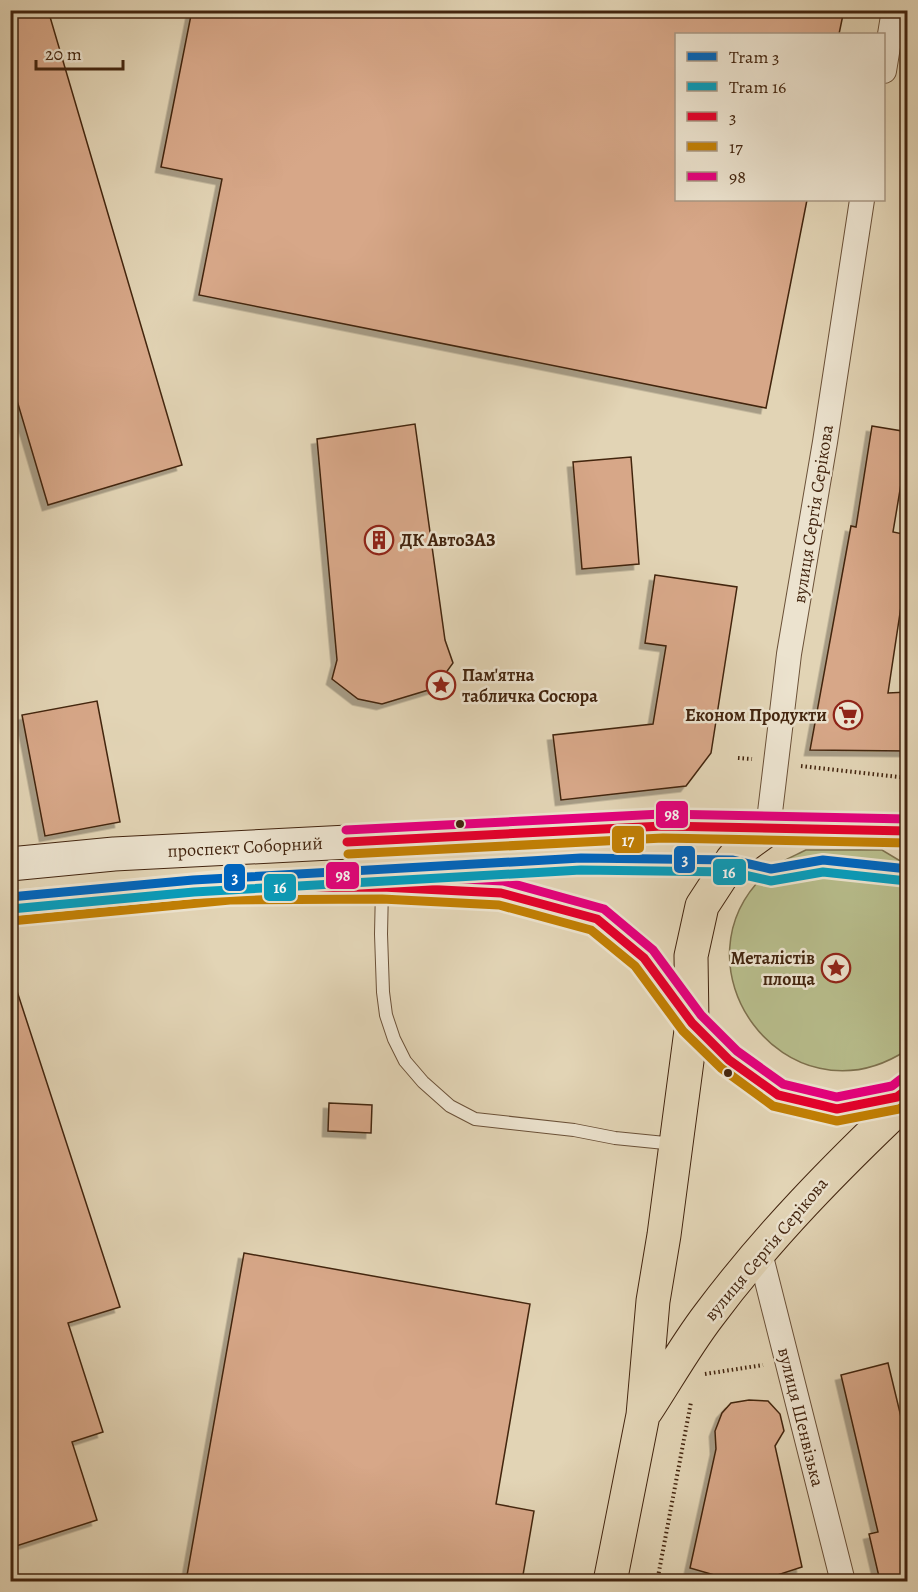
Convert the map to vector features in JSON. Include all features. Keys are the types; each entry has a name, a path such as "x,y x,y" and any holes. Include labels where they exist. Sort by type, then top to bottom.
{"main road":[{"name":"проспект Соборний","path":"10,864 114,854 663,826 768,829"},
{"path":"768,829 908,831"},
{"name":"вулиця Сергія Серікова","path":"610,1581 644,1415 654,1301 692,1023 692,956 702,906 737,854 768,829"},
{"path":"10,909 229,888 382,887 501,893 597,919 644,958 692,1023 729,1060 778,1095 837,1109 897,1097 908,1089"},
{"name":"вулиця Сергія Серікова","path":"644,1415 708,1315 760,1252 839,1165 908,1099"}],"street":[{"path":"885,65 894,10"},
{"name":"вулиця Сергія Серікова","path":"768,829 789,654 825,442 862,201"},
{"name":"вулиця Шенвізька","path":"760,1252 843,1581"}],"lane":[{"path":"382,887 381,934 386,1015 405,1061 423,1082 450,1106 475,1119 677,1144"}],"path":[{"path":"738,758 908,778"},
{"path":"695,1376 787,1361"},
{"path":"657,1581 691,1400"}],"green space":[{"path":"806,850 882,850 907,865 907,1050 862,1069 820,1068 783,1052 753,1024 735,989 730,948 740,908 770,870"}],"building":[{"path":"10,10 48,10 182,465 48,505 10,377"},
{"path":"192,10 844,10 839,33 675,33 675,201 807,201 766,408 199,295 222,179 161,167"},
{"name":"ДК АвтоЗАЗ","path":"415,424 445,640 453,663 435,688 382,704 358,699 332,679 337,660 317,439"},
{"path":"872,426 908,432 908,473 903,472 893,532 908,535 908,560 888,693 908,692 908,751 810,750 851,526 856,527"},
{"path":"631,457 639,564 582,569 573,462"},
{"path":"655,575 737,587 711,753 686,786 561,800 553,735 653,724 666,646 645,643"},
{"path":"97,701 120,822 45,836 22,715"},
{"path":"10,985 15,985 120,1307 68,1323 103,1432 72,1442 97,1520 10,1548"},
{"path":"329,1103 372,1105 371,1133 328,1131"},
{"path":"244,1253 530,1304 496,1504 534,1511 522,1581 186,1581"},
{"path":"888,1363 908,1446 908,1581 880,1581 869,1534 878,1532 841,1375"},
{"path":"749,1400 768,1401 780,1414 784,1431 775,1446 802,1567 759,1581 735,1581 690,1568 716,1449 715,1431 722,1413 731,1403"}],"tram line":[{"name":"3","path":"10,897 193,880 581,858 732,860 771,869 823,860 908,869"},
{"name":"16","path":"11,909 194,892 581,870 731,872 771,881 823,872 907,881"}],"transit line":[{"name":"98","path":"346,830 662,814 908,819"},
{"name":"3","path":"347,842 663,826 908,831"},
{"name":"17","path":"348,854 663,838 908,843"},
{"name":"98","path":"10,897 229,876 382,875 503,881 604,909 653,950 701,1015 737,1051 783,1084 837,1097 892,1086 901,1079"},
{"name":"3","path":"10,909 229,888 382,887 501,893 597,919 644,958 692,1023 729,1060 778,1095 837,1109 897,1097 908,1089"},
{"name":"17","path":"11,921 230,900 382,899 499,905 591,930 635,966 683,1031 721,1068 773,1106 837,1121 899,1109 908,1104"}],"place":[{"name":"ДК АвтоЗАЗ","path":"379,540"},
{"name":"Пам'ятна табличка Сосюра","path":"441,685"},
{"name":"Економ Продукти","path":"848,715"},
{"name":"Металістів площа","path":"836,968"}]}
